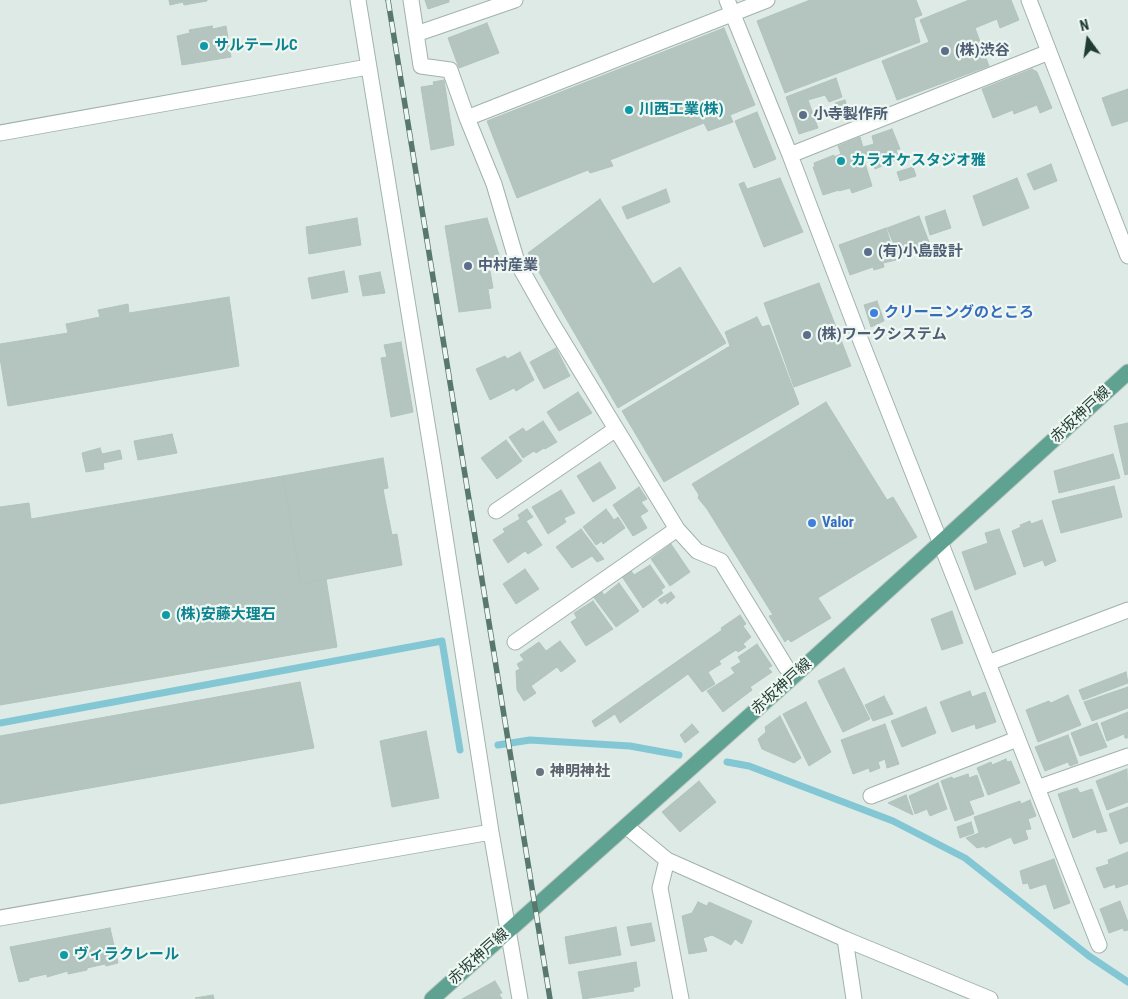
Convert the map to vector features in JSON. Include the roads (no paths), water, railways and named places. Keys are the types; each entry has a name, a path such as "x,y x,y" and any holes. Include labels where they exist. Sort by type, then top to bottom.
{"main road":[{"name":"赤坂神戸線","path":"432,999 627,827 1128,372"}],"street":[{"path":"358,0 431,446 491,832 520,999"},
{"path":"411,0 421,66 450,70 494,184 517,262 551,322 677,529 697,551 721,561 786,667 794,676"},
{"path":"416,34 515,0"},
{"path":"467,118 730,7 767,0"},
{"path":"1029,0 1128,256"},
{"path":"730,7 790,155 856,331 1099,945"},
{"path":"790,155 1049,52"},
{"path":"0,133 368,67"},
{"path":"496,511 616,429"},
{"path":"515,642 677,529"},
{"path":"988,663 1128,610"},
{"path":"871,796 1017,739"},
{"path":"1037,788 1128,756"},
{"path":"627,827 667,860 845,939 990,999"},
{"path":"0,918 491,832"},
{"path":"667,860 660,888 681,999"},
{"path":"845,939 854,999"}],"waterway":[{"path":"0,723 442,641 460,750"},
{"path":"498,745 530,740 630,746 679,755"},
{"path":"727,762 749,766 893,821 965,858 1089,956 1128,982"}],"railway":[{"path":"388,0 550,999"}],"place":[{"name":"サルテールC","path":"204,46"},
{"name":"(株)渋谷","path":"945,51"},
{"name":"川西工業(株)","path":"629,110"},
{"name":"小寺製作所","path":"803,115"},
{"name":"カラオケスタジオ雅","path":"841,161"},
{"name":"(有)小島設計","path":"868,252"},
{"name":"中村産業","path":"468,266"},
{"name":"クリーニングのところ","path":"874,313"},
{"name":"(株)ワークシステム","path":"807,335"},
{"name":"Valor","path":"812,523"},
{"name":"(株)安藤大理石","path":"166,615"},
{"name":"神明神社","path":"540,772"},
{"name":"ヴィラクレール","path":"64,955"}]}
